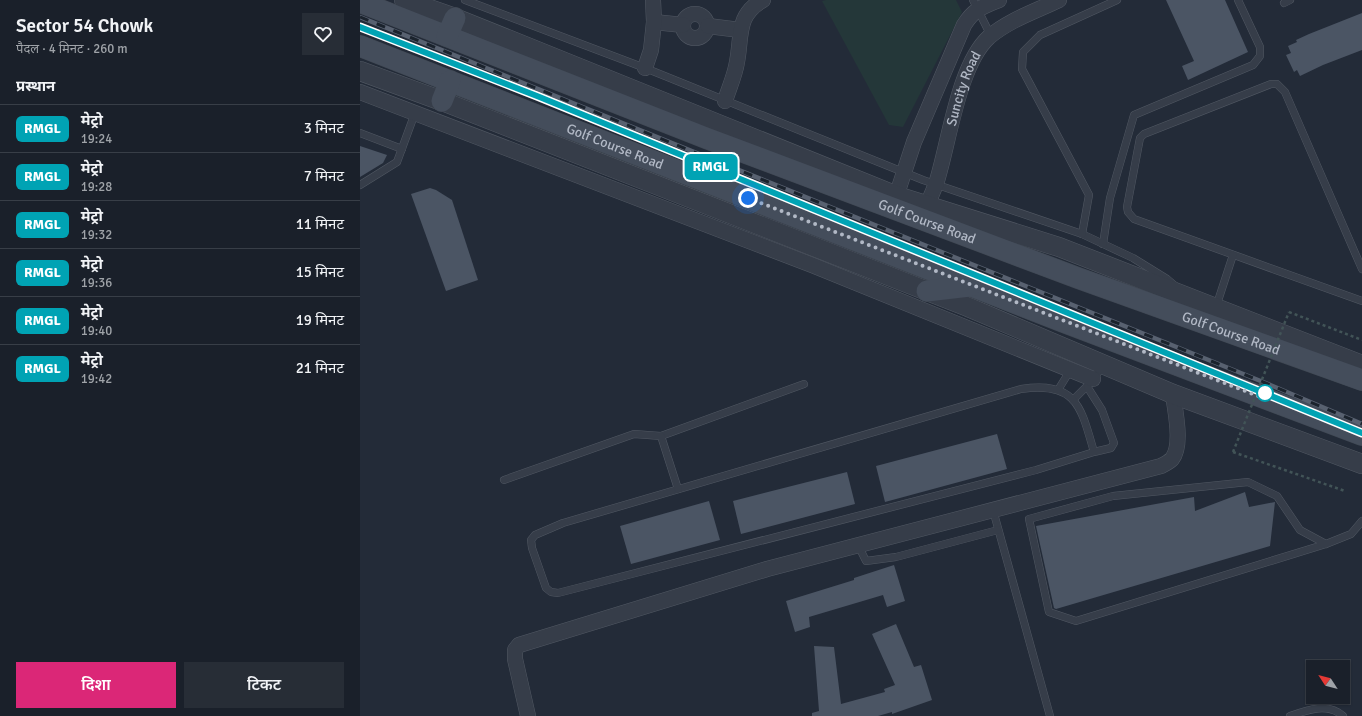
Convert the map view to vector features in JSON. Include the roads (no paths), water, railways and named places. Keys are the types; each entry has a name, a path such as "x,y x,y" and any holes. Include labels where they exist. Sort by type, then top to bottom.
{"main road":[{"name":"Golf Course Road","path":"360,2 451,27 706,138 924,213 1078,278 1362,380"},
{"name":"Golf Course Road","path":"360,46 1224,383 1362,435"},
{"path":"442,100 450,81"},
{"path":"927,291 972,285"}],"street":[{"path":"404,0 451,27"},
{"path":"645,68 651,50 654,22 652,0"},
{"path":"725,101 737,63 740,30 744,18 754,5 763,0"},
{"name":"Suncity Road","path":"894,202 914,142 964,25 975,5 999,0"},
{"name":"Suncity Road","path":"924,213 936,184 963,82 979,50 990,36 1004,26 1059,0"},
{"path":"654,22 683,25 686,18 694,14 705,18 708,26 740,30"},
{"path":"360,71 442,100 927,291 1095,376"},
{"path":"360,92 804,262 1070,369 1174,394 1362,464"},
{"path":"924,213 1059,247 1362,365"},
{"path":"528,716 515,659 515,650 519,645 767,569 1161,466 1170,461 1174,456 1177,444 1174,394"}],"lane":[{"path":"465,0 645,68 904,172 1082,234 1133,258 1167,279 1186,296"},
{"path":"1082,234 1089,195 1022,70 1023,52 1040,35 1117,0"},
{"path":"1103,244 1110,198 1134,116 1253,65 1260,56 1260,47 1238,0"},
{"path":"975,5 990,36"},
{"path":"1362,269 1285,92 1277,84 1271,84 1144,134 1140,138 1127,208 1130,215 1134,219 1362,301"},
{"path":"360,185 397,162 415,113"},
{"path":"360,133 402,149"},
{"path":"1216,308 1234,255"},
{"path":"1058,390 1070,369"},
{"path":"1073,400 1095,376"},
{"path":"1094,452 1084,418 1080,409 1073,400 1058,390 1033,387 1006,393 563,523 535,535 531,540 532,548 546,588 552,592 558,593 570,591 1036,470 1111,448 1114,444 1105,416 1089,390 1095,376"},
{"path":"504,480 634,434 661,436 804,384"},
{"path":"661,436 678,489"},
{"path":"1326,544 1300,530 1277,496 1248,482 1113,496 1028,519 1049,612 1076,621 1326,544 1351,534 1362,521"},
{"path":"993,510 1050,716"},
{"path":"858,545 866,561 896,557 998,530"},
{"path":"1292,716 1310,709 1322,708 1332,710 1343,716"}],"railway":[{"path":"360,17 1268,384 1362,424"},
{"path":"360,27 508,84 1362,433"}],"metro line":[{"name":"RMGL","path":"360,27 493,78 1362,433"}]}
